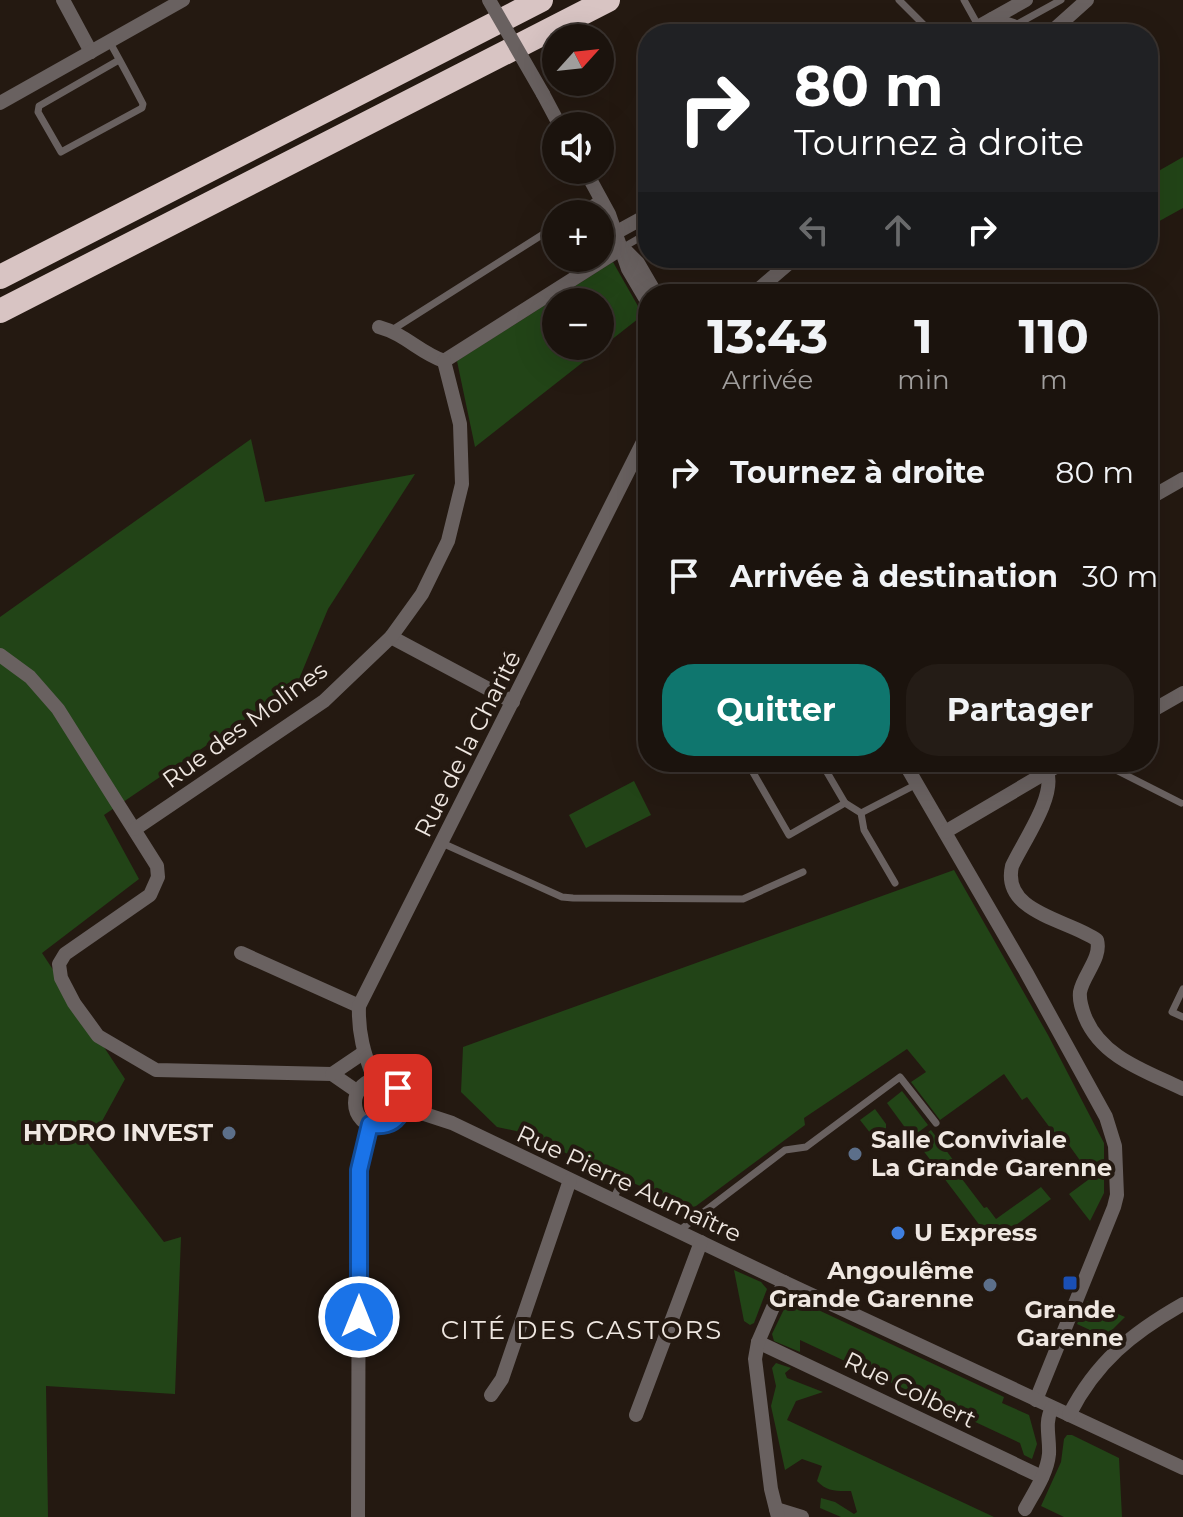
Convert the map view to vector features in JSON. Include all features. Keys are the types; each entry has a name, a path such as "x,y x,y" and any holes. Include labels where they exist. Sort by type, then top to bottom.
{"highway":[{"path":"0,277 541,0"},
{"path":"0,311 608,0"}],"street":[{"path":"63,0 91,52"},
{"path":"0,103 183,0"},
{"path":"489,0 553,112"},
{"path":"984,24 1026,0"},
{"path":"1060,24 1087,0"},
{"path":"592,184 617,232 628,269 638,286"},
{"path":"617,232 638,220"},
{"path":"622,248 638,263"},
{"path":"385,328 410,340 431,357 444,361 622,248"},
{"path":"765,284 783,268"},
{"name":"Rue des Molines","path":"135,829 324,701 391,637 422,594 455,521 463,467 460,424 444,361"},
{"name":"Rue de la Charité","path":"359,1006 638,452"},
{"path":"1158,493 1183,479"},
{"path":"391,637 513,702"},
{"path":"0,655 30,677 58,709 157,866 155,886 141,903 65,954 59,964 61,978 74,1003 98,1036 156,1070 332,1074 358,1092"},
{"path":"1158,707 1183,693"},
{"path":"910,772 1080,1069 1106,1117 1115,1146 1117,1195 1114,1207 1036,1400"},
{"path":"945,832 1047,772 1050,779 1048,794 1012,866 1010,876 1014,889 1021,900 1033,909 1097,940 1098,949 1080,992 1081,1007 1089,1027 1102,1045 1114,1055 1183,1089"},
{"path":"241,953 359,1006 358,1027 363,1053 374,1079"},
{"path":"332,1074 363,1053"},
{"path":"374,1079 393,1083 401,1094 403,1107 391,1124 370,1124 356,1107 358,1092 374,1079"},
{"name":"Rue Pierre Aumaître","path":"403,1107 452,1123 1183,1468"},
{"path":"358,1517 359,1170 370,1124"},
{"path":"491,1395 502,1379 570,1180"},
{"path":"636,1415 701,1242"},
{"path":"784,1282 758,1342 757,1379 777,1513 802,1517"},
{"path":"1069,1415 1094,1374 1127,1339 1183,1304"},
{"name":"Rue Colbert","path":"758,1342 1042,1477"},
{"path":"1025,1509 1042,1477 1049,1455 1047,1424 1052,1408"}],"lane":[{"path":"899,0 923,24"},
{"path":"964,0 977,24"},
{"path":"1027,24 1061,0"},
{"path":"109,41 143,104 142,108 61,152 38,112 39,106 119,60"},
{"path":"385,328 542,237"},
{"path":"622,248 638,239"},
{"path":"753,772 789,835 845,803"},
{"path":"827,772 845,803 861,813 864,830 895,883"},
{"path":"1120,772 1181,803"},
{"path":"861,813 917,784"},
{"path":"442,843 562,897 573,898 743,899 803,872"},
{"path":"1183,989 1172,1012 1183,1017"},
{"path":"680,1230 785,1150 806,1147 900,1077 936,1123"},
{"path":"613,1199 621,1183"}],"green space":[{"path":"1183,157 1183,208 1158,222 1158,171"},
{"path":"614,264 638,306 638,319 614,338 614,288 572,288 597,272 614,272"},
{"path":"542,307 542,360 586,360 475,447 457,361"},
{"path":"251,439 265,502 415,474 328,609 297,684 104,815 139,879 42,953 125,1079 89,1145 164,1242 181,1237 175,1394 46,1386 48,1517 0,1517 0,617"},
{"path":"634,781 651,815 586,848 569,815"},
{"path":"954,870 1048,1035 1104,1143 1104,1193 1090,1221 1069,1194 1092,1177 1066,1141 1062,1144 1027,1097 1022,1100 1004,1074 940,1120 911,1082 926,1072 907,1049 804,1118 805,1125 692,1209 516,1131 497,1127 461,1092 463,1047"},
{"path":"902,1091 928,1125 912,1137 887,1103"},
{"path":"875,1109 886,1128 875,1139 860,1120"},
{"path":"931,1130 965,1176 962,1179 996,1219 1041,1187 1051,1199 989,1245 983,1238 987,1235 916,1141"},
{"path":"734,1270 761,1282 767,1289 754,1323 750,1325 744,1321"},
{"path":"791,1300 797,1300 1004,1397 1002,1403 1029,1415 1037,1444 1032,1459 1024,1455 1020,1443 800,1340 800,1352 774,1341 772,1334"},
{"path":"1087,1301 1125,1317 1105,1337 1077,1324"},
{"path":"776,1363 791,1368 785,1373 787,1378 823,1392 796,1401 787,1420 994,1517 841,1517 820,1508 821,1498 835,1502 854,1514 857,1512 851,1491 828,1489 817,1481 822,1466 802,1459 785,1470 771,1406 776,1386 772,1368"},
{"path":"1067,1435 1119,1458 1122,1517 1064,1517 1041,1506 1061,1462"}],"place":[{"name":"HYDRO INVEST","path":"229,1133"},
{"name":"Salle Conviviale La Grande Garenne","path":"855,1154"},
{"name":"U Express","path":"898,1233"},
{"name":"Grande Garenne","path":"1070,1283"},
{"name":"Angoulême Grande Garenne","path":"990,1285"}],"district":[{"name":"CITÉ DES CASTORS","path":"582,1330"}],"route":[{"path":"359,1317 359,1170 362,1151 370,1124 391,1124 400,1114 403,1100 398,1088"}]}
